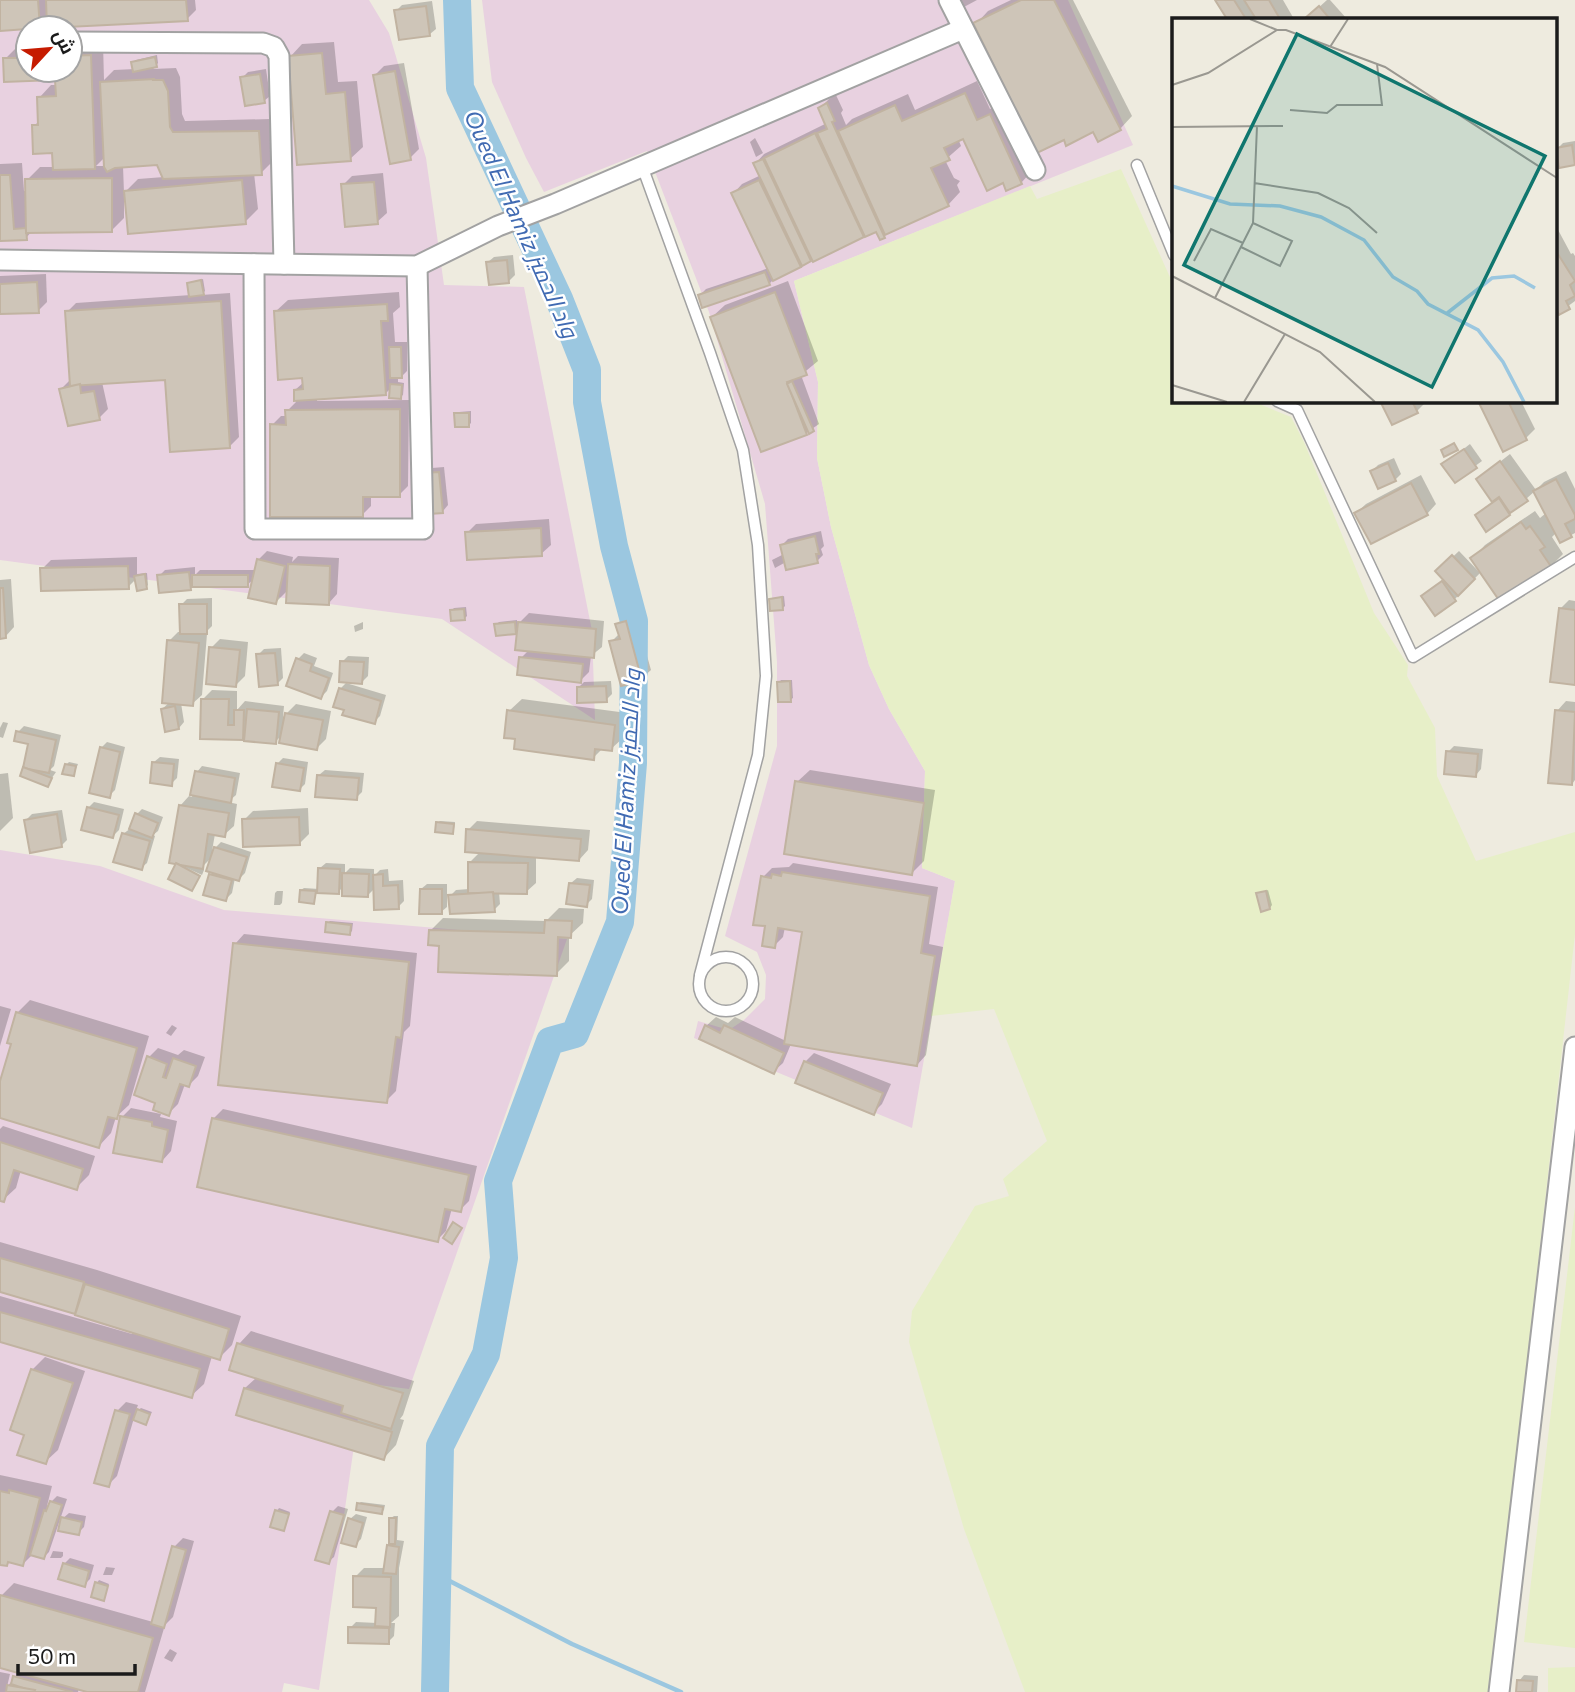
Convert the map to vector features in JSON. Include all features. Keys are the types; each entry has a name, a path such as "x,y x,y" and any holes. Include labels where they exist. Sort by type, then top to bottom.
{"street":[{"path":"948,0 1035,170"},
{"path":"0,260 417,266 498,226 555,205 963,29"},
{"path":"84,41 263,43 275,47 279,56 284,264"},
{"path":"254,264 255,529 423,529 417,266"},
{"path":"1499,1692 1575,1047"}],"lane":[{"path":"1137,165 1172,250"},
{"path":"642,166 743,450 758,545 766,676 758,755 700,975 701,994 706,1003 720,1011 739,1009 747,1003 754,990 751,971 737,958 719,957 710,961 700,975"},
{"path":"1279,402 1297,410 1413,657 1575,557"}],"shaded area":[{"path":"0,0 369,0 389,33 426,158 444,285 524,287 592,631 595,720 442,619 0,560"},
{"path":"482,0 1068,0 1133,145 794,281 818,382 817,458 831,527 869,665 889,709 925,771 922,868 955,881 912,1128 694,1038 698,1021 729,1030 744,1020 765,999 766,975 757,952 725,936 777,746 777,662 765,504 709,312 647,151 544,192 492,82"},
{"path":"0,850 100,866 224,910 567,939 409,1389 363,1383 319,1690 284,1683 282,1692 0,1692"}],"green space":[{"path":"1121,169 1172,282 1172,402 1254,402 1291,417 1304,442 1374,613 1408,665 1407,676 1435,728 1437,776 1476,861 1575,832 1575,934 1490,1692 1025,1692 964,1529 909,1342 912,1311 975,1206 1009,1196 1003,1179 1047,1141 994,1009 931,1016 955,881 922,868 925,771 889,709 869,665 831,527 817,458 818,382 794,281 1030,186 1037,199"},
{"path":"1575,1207 1575,1648 1524,1642"},
{"path":"1575,1667 1575,1692 1548,1692 1548,1668"}],"building":[{"path":"0,0 38,0 39,14 14,14 14,30 0,31"},
{"path":"46,0 186,0 188,21 84,26 84,14 46,14"},
{"path":"1021,0 1054,0 1121,130 1098,142 1093,132 1066,146 1064,140 1037,153 973,23"},
{"path":"1215,0 1234,0 1245,18 1226,18"},
{"path":"1244,0 1269,0 1279,18 1255,18"},
{"path":"426,6 430,36 399,40 394,10"},
{"path":"1319,6 1329,18 1305,18"},
{"path":"322,53 326,94 345,92 351,161 297,165 288,56"},
{"path":"84,55 91,55 95,169 53,170 52,153 33,154 32,125 38,125 37,97 56,96 55,84 84,84"},
{"path":"155,57 157,67 133,72 131,62"},
{"path":"3,58 14,58 14,82 4,82"},
{"path":"395,71 411,160 390,164 373,75"},
{"path":"260,74 265,103 245,106 240,77"},
{"path":"155,79 152,80 163,80 168,91 170,127 173,132 259,131 262,175 163,179 157,165 115,168 107,172 104,167 100,82"},
{"path":"965,93 977,120 990,114 1022,184 1006,191 1003,183 987,191 963,139 944,148 950,160 931,168 949,206 885,235 838,131 895,105 902,121"},
{"path":"827,103 835,121 832,122 885,238 880,240 876,232 865,237 817,133 827,129 818,108"},
{"path":"815,133 864,237 813,262 764,158"},
{"path":"1572,145 1575,165 1559,168 1558,148"},
{"path":"763,159 811,261 802,266 753,163"},
{"path":"0,175 10,175 14,229 26,228 27,240 0,241"},
{"path":"112,178 112,232 26,233 25,179"},
{"path":"242,180 246,224 128,234 124,191"},
{"path":"759,180 801,267 773,281 731,193"},
{"path":"374,182 378,224 345,227 341,184"},
{"path":"1558,254 1575,281 1570,285 1575,296 1566,301 1570,309 1559,315"},
{"path":"507,260 509,283 489,285 486,262"},
{"path":"765,272 770,285 702,308 698,295"},
{"path":"201,280 204,295 189,297 187,283"},
{"path":"37,282 39,313 0,314 0,284"},
{"path":"775,292 807,375 787,382 807,435 761,452 710,317"},
{"path":"221,301 230,448 170,452 165,380 70,386 65,311"},
{"path":"387,304 388,321 381,321 386,395 294,401 294,390 303,389 302,378 278,380 274,311"},
{"path":"389,347 401,347 402,378 390,378"},
{"path":"792,381 814,431 809,434 787,384"},
{"path":"80,384 81,393 94,391 100,420 68,426 59,389"},
{"path":"390,384 402,385 401,399 389,398"},
{"path":"1380,402 1412,402 1418,413 1392,425"},
{"path":"1478,402 1508,402 1527,440 1503,452"},
{"path":"400,409 400,497 363,497 363,517 270,517 270,424 286,425 285,410"},
{"path":"454,413 469,413 469,427 455,427"},
{"path":"1454,443 1458,450 1444,457 1441,450"},
{"path":"1464,449 1477,468 1455,483 1441,464"},
{"path":"1500,461 1528,501 1510,513 1499,497 1492,502 1476,479"},
{"path":"1388,463 1396,481 1378,489 1370,471"},
{"path":"439,472 443,513 429,514 424,473"},
{"path":"1556,479 1575,515 1575,519 1565,524 1572,537 1560,543 1533,491"},
{"path":"1411,483 1428,515 1371,544 1354,513"},
{"path":"1499,498 1510,515 1486,532 1475,515"},
{"path":"1521,522 1526,529 1530,526 1545,547 1540,550 1552,568 1501,603 1470,558"},
{"path":"541,528 542,556 467,560 465,532"},
{"path":"815,536 818,563 786,570 780,545"},
{"path":"1452,555 1475,579 1458,596 1435,571"},
{"path":"257,559 285,566 276,604 248,598"},
{"path":"288,564 330,566 329,605 286,603"},
{"path":"128,566 129,589 41,591 40,568"},
{"path":"189,572 191,590 159,593 157,575"},
{"path":"145,574 147,589 137,591 134,576"},
{"path":"192,575 248,575 248,587 192,587"},
{"path":"1442,581 1456,601 1435,616 1421,596"},
{"path":"0,588 3,588 6,638 0,639"},
{"path":"782,597 783,610 770,611 769,599"},
{"path":"179,604 207,604 207,634 180,634"},
{"path":"1559,608 1575,610 1575,685 1550,682"},
{"path":"464,609 465,620 451,621 450,610"},
{"path":"626,621 642,681 621,686 609,641 620,639 615,624"},
{"path":"515,622 516,634 496,636 494,624"},
{"path":"518,622 596,629 594,658 515,650"},
{"path":"167,640 199,643 193,706 162,703"},
{"path":"209,647 240,650 236,687 206,684"},
{"path":"275,653 278,685 259,687 256,654"},
{"path":"519,657 583,664 581,683 517,675"},
{"path":"296,658 312,664 310,671 329,678 321,699 286,686"},
{"path":"340,661 364,662 362,684 339,682"},
{"path":"790,681 791,702 778,702 777,682"},
{"path":"606,686 607,702 577,703 577,687"},
{"path":"339,688 381,701 375,724 342,715 344,710 333,707"},
{"path":"201,699 229,699 228,725 234,725 234,710 244,710 243,740 200,739"},
{"path":"175,706 179,729 165,732 161,709"},
{"path":"247,709 279,712 276,744 244,741"},
{"path":"507,710 615,725 612,751 595,749 594,760 514,749 515,739 504,738"},
{"path":"1555,710 1575,712 1572,785 1548,783"},
{"path":"285,713 323,720 317,750 279,743"},
{"path":"16,731 56,740 49,773 23,768 28,744 14,741"},
{"path":"100,747 120,752 110,798 89,793"},
{"path":"1446,751 1478,754 1476,777 1444,774"},
{"path":"152,762 174,764 172,786 150,783"},
{"path":"276,763 304,768 300,791 272,787"},
{"path":"65,764 76,766 74,776 62,774"},
{"path":"23,767 52,778 48,787 20,776"},
{"path":"195,771 235,778 231,803 190,795"},
{"path":"317,775 359,778 357,800 315,797"},
{"path":"795,781 924,803 912,875 784,854"},
{"path":"179,805 229,813 225,837 208,834 203,869 169,863"},
{"path":"87,807 119,815 113,838 81,830"},
{"path":"135,813 158,823 152,838 129,829"},
{"path":"57,814 62,847 30,853 24,820"},
{"path":"299,817 300,845 243,847 242,819"},
{"path":"436,822 454,824 453,834 435,832"},
{"path":"466,829 581,839 579,861 465,852"},
{"path":"122,833 150,841 142,870 113,862"},
{"path":"214,847 247,857 239,881 206,871"},
{"path":"468,862 528,863 527,894 468,893"},
{"path":"176,863 200,876 192,891 168,879"},
{"path":"318,868 340,869 339,894 317,893"},
{"path":"782,872 930,896 921,953 935,956 917,1066 784,1044 802,932 778,928 775,948 762,946 765,926 753,925 761,876 771,878 772,874 781,876"},
{"path":"342,873 369,874 368,897 342,896"},
{"path":"209,874 232,880 226,901 203,895"},
{"path":"383,874 383,886 398,885 399,909 374,910 373,875"},
{"path":"569,883 590,885 587,907 566,904"},
{"path":"420,889 442,889 442,914 419,914"},
{"path":"300,890 316,891 314,904 299,902"},
{"path":"1266,891 1270,909 1261,912 1256,893"},
{"path":"493,892 495,912 450,914 448,895"},
{"path":"545,920 572,921 571,938 558,937 557,976 438,972 439,946 428,945 429,930 544,933"},
{"path":"326,922 351,925 350,935 325,932"},
{"path":"233,943 409,962 401,1038 396,1037 387,1103 218,1085"},
{"path":"16,1012 137,1048 117,1119 108,1117 99,1148 0,1118 0,1081 11,1044 7,1043"},
{"path":"705,1025 720,1033 724,1025 784,1053 774,1074 699,1039"},
{"path":"147,1056 167,1064 163,1077 166,1078 173,1058 196,1066 189,1087 180,1084 169,1116 153,1110 155,1103 134,1095"},
{"path":"804,1061 883,1093 874,1115 795,1083"},
{"path":"120,1116 152,1122 152,1126 168,1130 162,1162 113,1153"},
{"path":"212,1118 469,1175 461,1212 445,1209 438,1242 197,1187"},
{"path":"0,1142 83,1169 77,1190 14,1170 4,1202 0,1201"},
{"path":"453,1222 462,1228 452,1244 443,1238"},
{"path":"0,1258 84,1282 75,1314 0,1292"},
{"path":"85,1284 229,1329 220,1360 75,1315"},
{"path":"0,1312 200,1369 192,1398 0,1342"},
{"path":"237,1343 403,1393 391,1429 341,1413 343,1406 229,1370"},
{"path":"31,1369 73,1383 46,1464 17,1455 24,1435 10,1430"},
{"path":"244,1388 392,1432 384,1460 236,1415"},
{"path":"137,1409 150,1414 146,1425 133,1420"},
{"path":"115,1410 130,1414 109,1487 94,1483"},
{"path":"9,1490 40,1498 23,1566 8,1562 7,1566 0,1565 0,1491 9,1493"},
{"path":"50,1501 62,1505 44,1559 30,1555 44,1510 46,1511"},
{"path":"357,1503 383,1507 382,1514 356,1510"},
{"path":"275,1510 289,1514 284,1531 270,1527"},
{"path":"330,1511 344,1515 329,1564 315,1560"},
{"path":"61,1517 82,1522 79,1535 58,1531"},
{"path":"348,1518 363,1523 356,1547 341,1543"},
{"path":"389,1518 396,1518 395,1544 389,1544"},
{"path":"387,1545 399,1547 396,1574 383,1573"},
{"path":"172,1546 186,1550 164,1628 151,1624"},
{"path":"63,1563 89,1571 85,1587 58,1579"},
{"path":"353,1576 391,1577 390,1627 375,1626 376,1608 353,1607"},
{"path":"95,1582 108,1586 104,1601 91,1597"},
{"path":"0,1595 153,1638 138,1692 87,1692 0,1668"},
{"path":"348,1627 389,1628 389,1644 348,1643"},
{"path":"13,1676 73,1692 35,1692 11,1684"},
{"path":"1517,1680 1533,1681 1532,1692 1516,1692"},
{"path":"7,1685 35,1690 6,1692"}],"waterway":[{"name":"Oued El Hamiz واد الحميز","path":"435,1692 440,1446 486,1354 504,1258 498,1181 550,1041 575,1034 620,922 633,763 634,621 614,546 587,402 587,370 559,299 460,88 457,0"},
{"path":"436,1574 572,1644 681,1692"}]}
